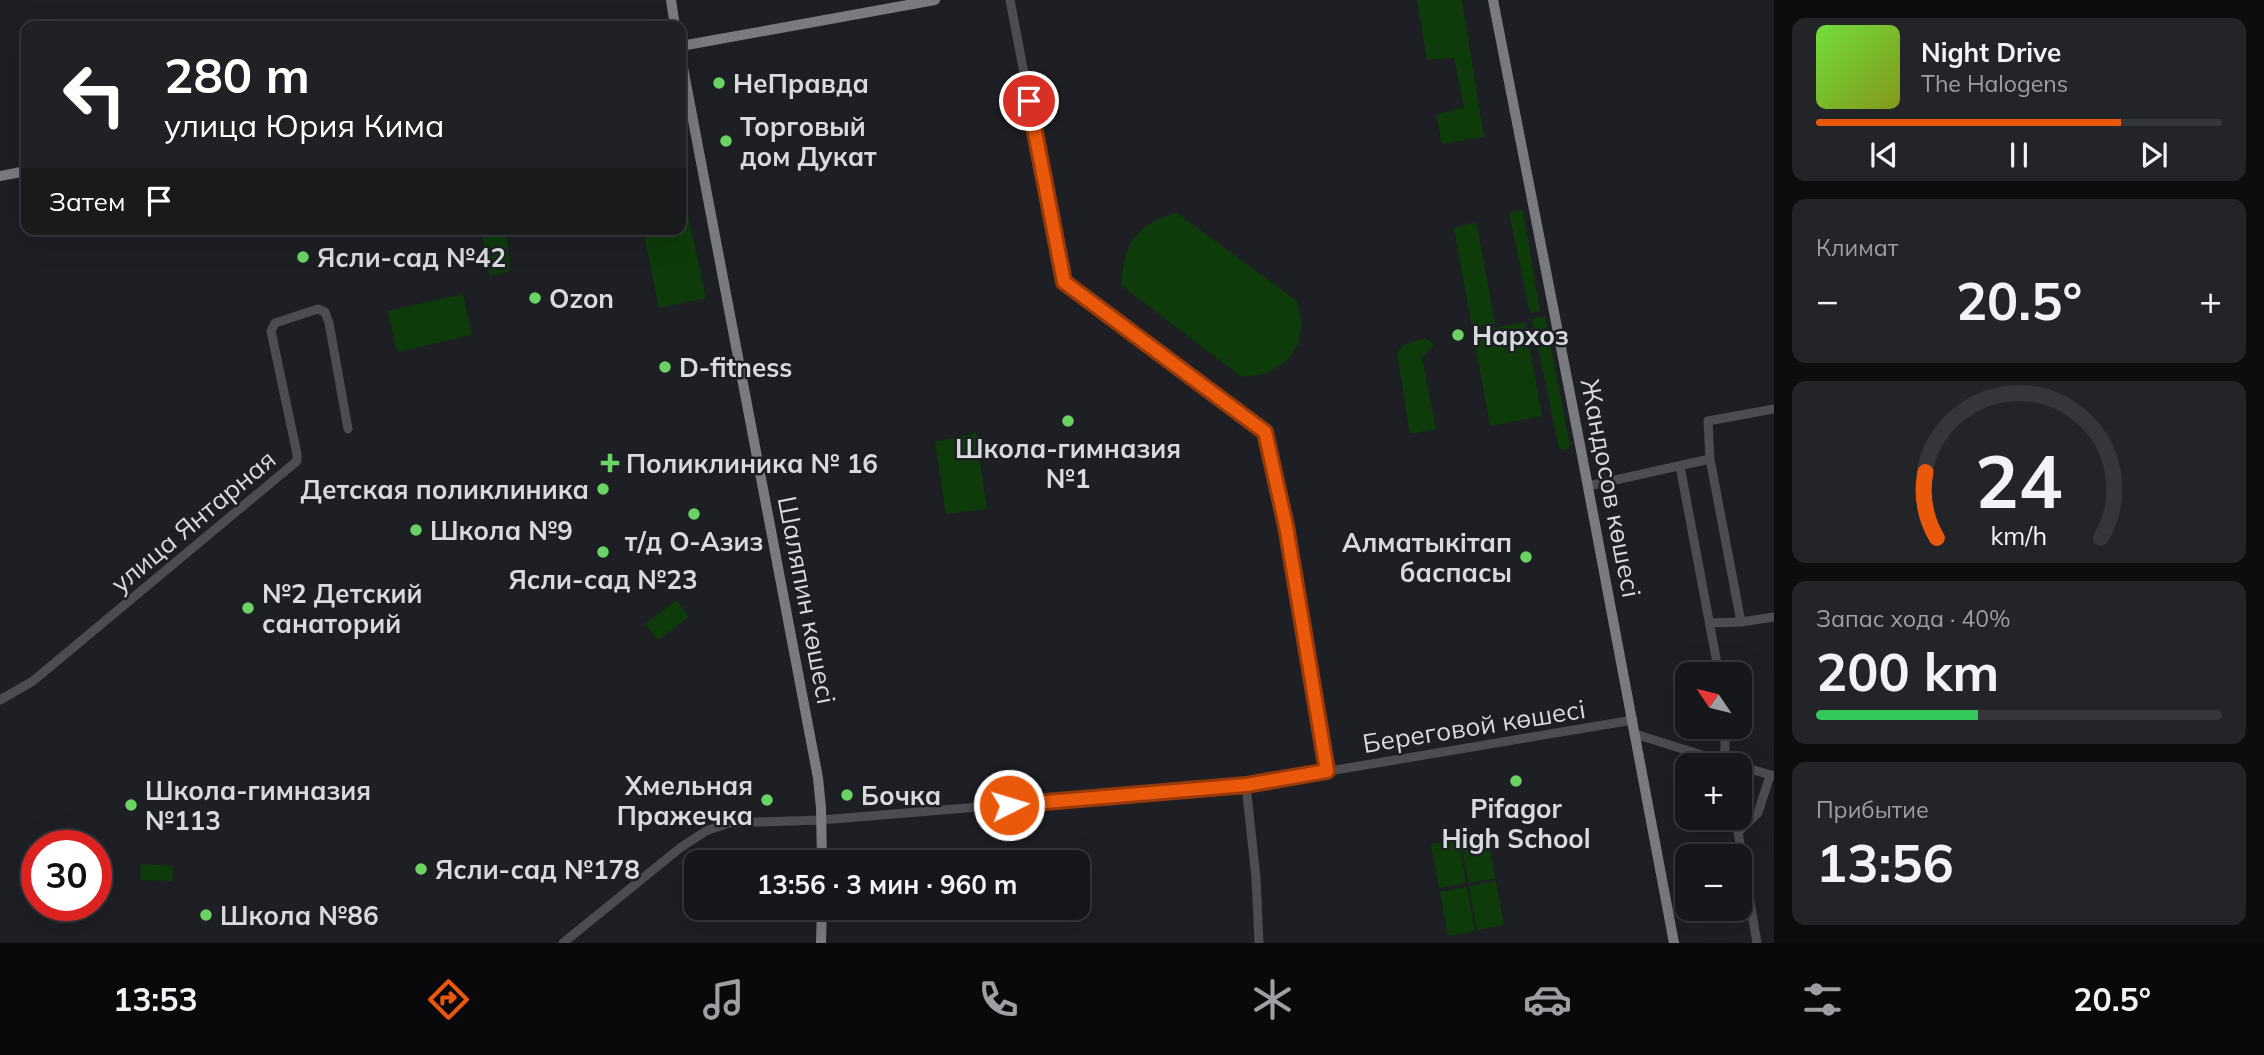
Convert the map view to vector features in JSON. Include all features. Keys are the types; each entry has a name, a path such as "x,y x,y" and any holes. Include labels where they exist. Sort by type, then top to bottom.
{"main road":[{"path":"671,0 674,21"},
{"path":"686,45 935,0"},
{"name":"Жандосов көшесі","path":"1493,0 1674,943"},
{"name":"Шаляпин көшесі","path":"686,83 818,778 822,850"},
{"path":"0,176 21,172"},
{"path":"821,943 822,920"}],"street":[{"path":"1010,0 1064,282 1265,432 1286,526 1327,771"},
{"name":"улица Янтарная","path":"0,700 33,681 297,461 271,331 275,323 317,309 325,312 348,429"},
{"path":"1741,622 1710,458 1708,421 1774,409"},
{"path":"1588,486 1710,458"},
{"path":"1681,466 1717,662"},
{"path":"1711,623 1774,617"},
{"name":"Береговой көшесі","path":"563,943 680,848 706,831 729,823 821,820 1246,785 1633,720"},
{"path":"1635,734 1696,753"},
{"path":"1752,770 1772,776 1758,813 1738,832 1757,943"},
{"path":"1246,785 1256,878 1259,943"}],"green space":[{"path":"1417,0 1462,0 1484,137 1442,144 1436,115 1464,107 1454,58 1427,60"},
{"path":"686,205 706,298 659,308 644,235 686,235"},
{"path":"1523,210 1540,311 1530,313 1509,213"},
{"path":"1177,213 1297,301 1302,324 1298,345 1285,363 1265,374 1242,377 1121,285 1125,258 1135,237 1151,223"},
{"path":"1475,222 1495,323 1472,328 1454,228"},
{"path":"482,235 507,235 510,268 507,272 490,276"},
{"path":"463,294 472,335 397,352 388,311"},
{"path":"1545,316 1570,446 1566,450 1559,449 1532,319"},
{"path":"1525,322 1542,416 1490,426 1473,332"},
{"path":"1425,338 1434,344 1422,358 1436,429 1410,434 1397,353 1402,346"},
{"path":"976,433 987,509 946,514 935,442"},
{"path":"677,600 689,617 658,640 645,624"},
{"path":"1487,834 1495,878 1469,883 1460,839"},
{"path":"1458,839 1466,883 1439,888 1431,844"},
{"path":"141,864 173,866 172,881 140,880"},
{"path":"1496,881 1504,925 1477,930 1469,886"},
{"path":"1467,887 1475,931 1448,936 1440,892"}],"place":[{"name":"НеПравда","path":"719,83"},
{"name":"Торговый дом Дукат","path":"726,141"},
{"name":"Ясли-сад №42","path":"303,257"},
{"name":"Ozon","path":"535,298"},
{"name":"Нархоз","path":"1458,335"},
{"name":"D-fitness","path":"665,367"},
{"name":"Школа-гимназия №1","path":"1068,421"},
{"name":"Поликлиника № 16","path":"610,463"},
{"name":"Детская поликлиника","path":"603,489"},
{"name":"т/д О-Азиз","path":"694,514"},
{"name":"Школа №9","path":"416,530"},
{"name":"Ясли-сад №23","path":"603,552"},
{"name":"Алматыкітап баспасы","path":"1526,557"},
{"name":"№2 Детский санаторий","path":"248,608"},
{"name":"Pifagor High School","path":"1516,781"},
{"name":"Бочка","path":"847,795"},
{"name":"Хмельная Пражечка","path":"767,800"},
{"name":"Школа-гимназия №113","path":"131,805"},
{"name":"Ясли-сад №178","path":"421,869"},
{"name":"Школа №86","path":"206,915"}],"route":[{"path":"1009,805 1246,785 1327,771 1286,526 1265,432 1064,282 1029,101"}]}
